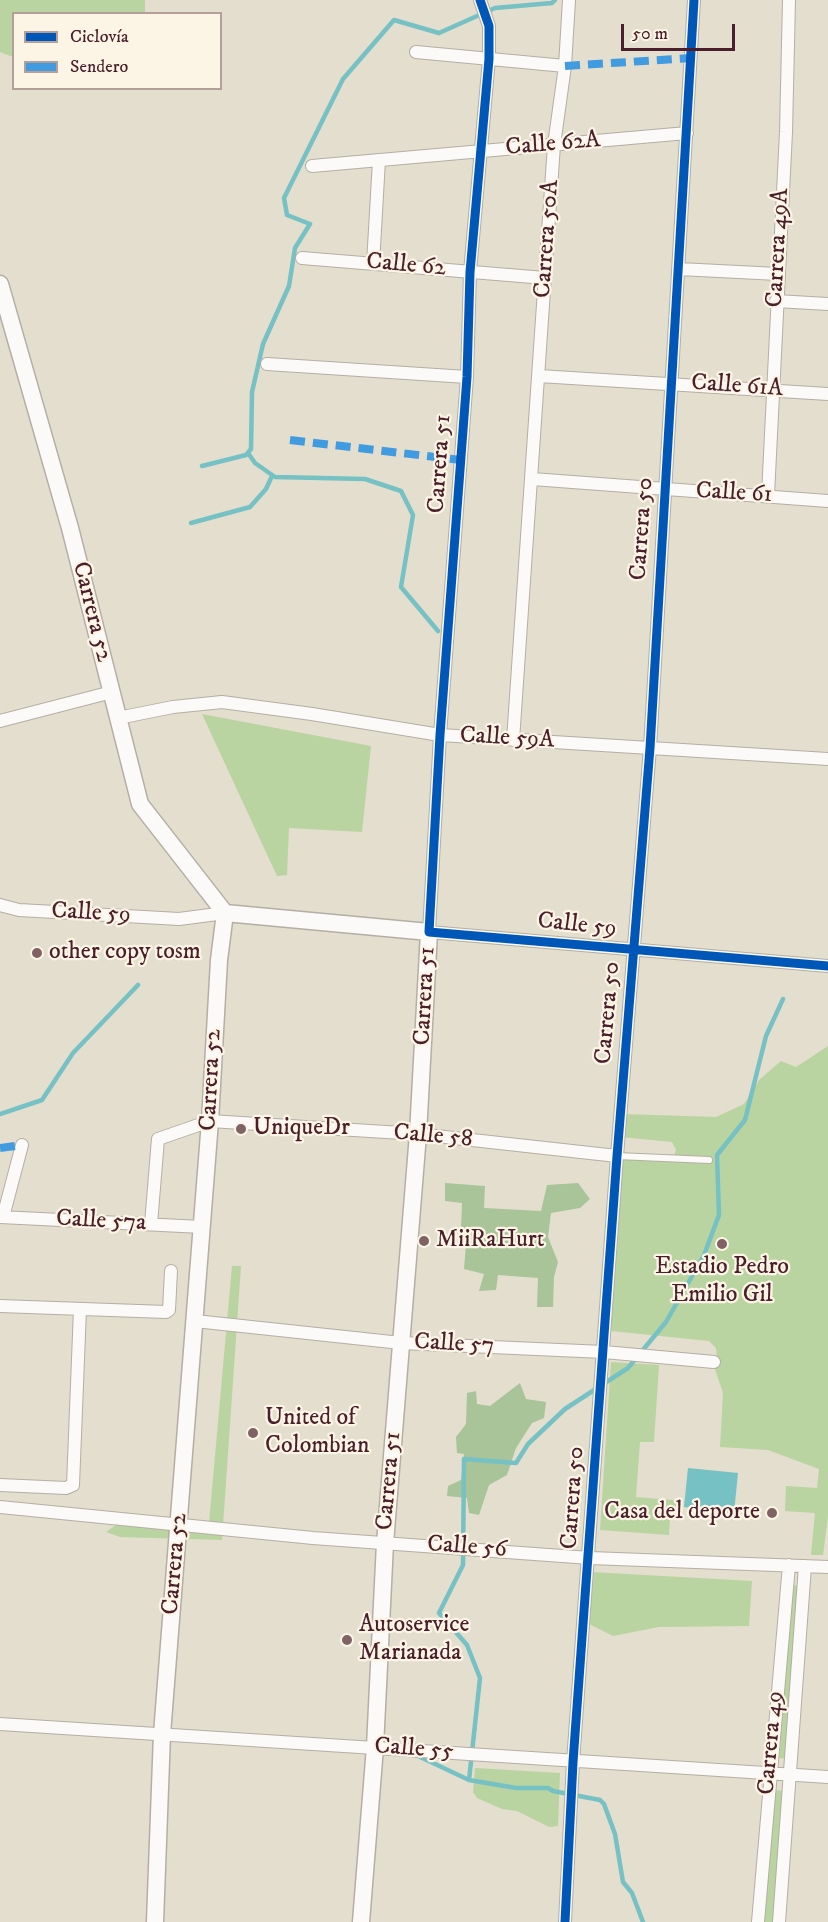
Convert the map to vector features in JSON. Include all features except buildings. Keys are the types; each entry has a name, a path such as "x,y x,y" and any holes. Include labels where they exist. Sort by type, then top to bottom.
{"main road":[{"name":"Carrera 52","path":"0,284 70,528 141,804 225,913 219,960 210,1121 162,1734 155,1922"},
{"name":"Calle 59","path":"225,913 429,932"},
{"name":"Carrera 51","path":"361,1922 375,1747 385,1543 418,1134 429,932"}],"street":[{"name":"Carrera 51","path":"429,932 440,735 466,377 470,272 489,59 489,26 480,0"},
{"name":"Carrera 50A","path":"513,740 554,145 565,66 569,0"},
{"name":"Carrera 50","path":"564,1922 573,1762 590,1558 617,1156 650,748 694,0"},
{"name":"Carrera 49A","path":"768,495 771,389 786,132 789,0"},
{"path":"416,52 565,66"},
{"name":"Calle 62A","path":"312,166 687,133"},
{"path":"373,264 379,160"},
{"name":"Calle 62","path":"302,258 545,278"},
{"path":"679,269 778,274"},
{"path":"776,301 828,304"},
{"path":"267,364 466,377"},
{"name":"Calle 61A","path":"539,376 828,394"},
{"name":"Calle 61","path":"532,479 828,501"},
{"path":"0,722 112,692"},
{"name":"Calle 59A","path":"118,718 173,707 222,702 440,735 828,759"},
{"name":"Calle 59","path":"0,905 19,910 179,919 225,913"},
{"name":"Calle 59","path":"429,932 828,966"},
{"name":"Calle 58","path":"151,1224 158,1139 210,1121 418,1134 617,1156"},
{"path":"2,1217 22,1145"},
{"name":"Calle 57a","path":"2,1217 202,1227"},
{"path":"0,1306 166,1312 169,1310 171,1271"},
{"path":"0,1485 66,1488 73,1485 80,1309"},
{"name":"Calle 57","path":"195,1321 401,1343 604,1352 714,1362"},
{"name":"Calle 56","path":"0,1507 180,1527 590,1558 805,1570 828,1575"},
{"name":"Calle 56","path":"805,1570 828,1567"},
{"name":"Carrera 49","path":"758,1922 769,1772 789,1569"},
{"name":"Carrera 49","path":"779,1922 805,1570"},
{"name":"Calle 55","path":"0,1724 828,1777"}],"lane":[{"name":"Calle 58","path":"617,1156 710,1160"}],"green space":[{"path":"0,0 145,0 145,12 12,12 12,57 0,52"},
{"path":"202,714 371,746 362,832 289,828 287,875 277,876"},
{"name":"Estadio Pedro Emilio Gil","path":"828,1046 828,1516 823,1555 811,1555 815,1513 785,1511 786,1486 817,1488 819,1469 768,1450 720,1447 723,1393 713,1363 717,1359 716,1348 709,1341 611,1331 620,1153 674,1156 676,1150 672,1142 621,1137 623,1114 716,1117 744,1104 759,1080 781,1061 796,1067"},
{"path":"445,1183 485,1186 484,1208 541,1211 547,1185 578,1183 590,1199 580,1208 551,1213 548,1237 558,1262 554,1277 553,1307 537,1307 538,1278 498,1275 496,1290 479,1291 484,1274 464,1269 467,1232 461,1228 462,1203 445,1201"},
{"path":"232,1266 241,1266 222,1540 120,1537 106,1532 116,1525 135,1523 209,1523"},
{"path":"611,1362 659,1365 654,1442 640,1442 636,1497 683,1501 681,1520 670,1519 669,1535 600,1530"},
{"path":"520,1383 526,1399 546,1402 544,1418 532,1423 516,1448 507,1475 489,1485 479,1515 469,1513 467,1498 447,1496 448,1486 461,1480 464,1454 457,1453 456,1437 466,1424 467,1393 476,1391 477,1404 490,1406"},
{"path":"591,1572 752,1581 749,1626 659,1627 613,1636 589,1624"},
{"path":"793,1585 801,1586 787,1759 779,1758"},
{"path":"475,1768 560,1773 558,1826 549,1827 517,1811 502,1809 477,1798 473,1792"},
{"path":"772,1790 784,1791 775,1922 763,1922"}],"water":[{"path":"688,1468 738,1473 734,1513 684,1507"}],"waterway":[{"path":"202,466 246,455 251,449 252,392 263,344 289,286 295,248 310,224 287,215 284,198 343,79 394,20 439,33 495,8 552,3 555,0"},
{"path":"248,453 255,463 275,477 365,479 401,491 413,515 401,587 438,631"},
{"path":"191,523 250,507 266,489 272,476"},
{"path":"0,1114 42,1100 73,1053 138,985"},
{"path":"469,1780 480,1678 467,1645 439,1613 463,1565 464,1459 516,1463 528,1444 565,1409 628,1368 666,1322 704,1255 719,1215 717,1155 745,1120 766,1036 783,999"},
{"path":"416,1755 469,1780 516,1788 548,1788 600,1800 604,1804 615,1834 623,1882 632,1893 643,1922"}],"marked path":[{"path":"565,66 691,58"},
{"path":"290,440 461,460"},
{"path":"0,1148 22,1145"}],"cycle path":[{"path":"480,0 489,26 489,59 470,272 467,377 440,735 429,932 828,966"},
{"path":"565,1922 573,1762 617,1156 650,748 694,0"}],"place":[{"name":"other copy tosm","path":"37,953"},
{"name":"UniqueDr","path":"241,1129"},
{"name":"MiiRaHurt","path":"424,1241"},
{"name":"Estadio Pedro Emilio Gil","path":"722,1244"},
{"name":"United of Colombian","path":"253,1433"},
{"name":"Casa del deporte","path":"772,1513"},
{"name":"Autoservice Marianada","path":"347,1640"}]}
